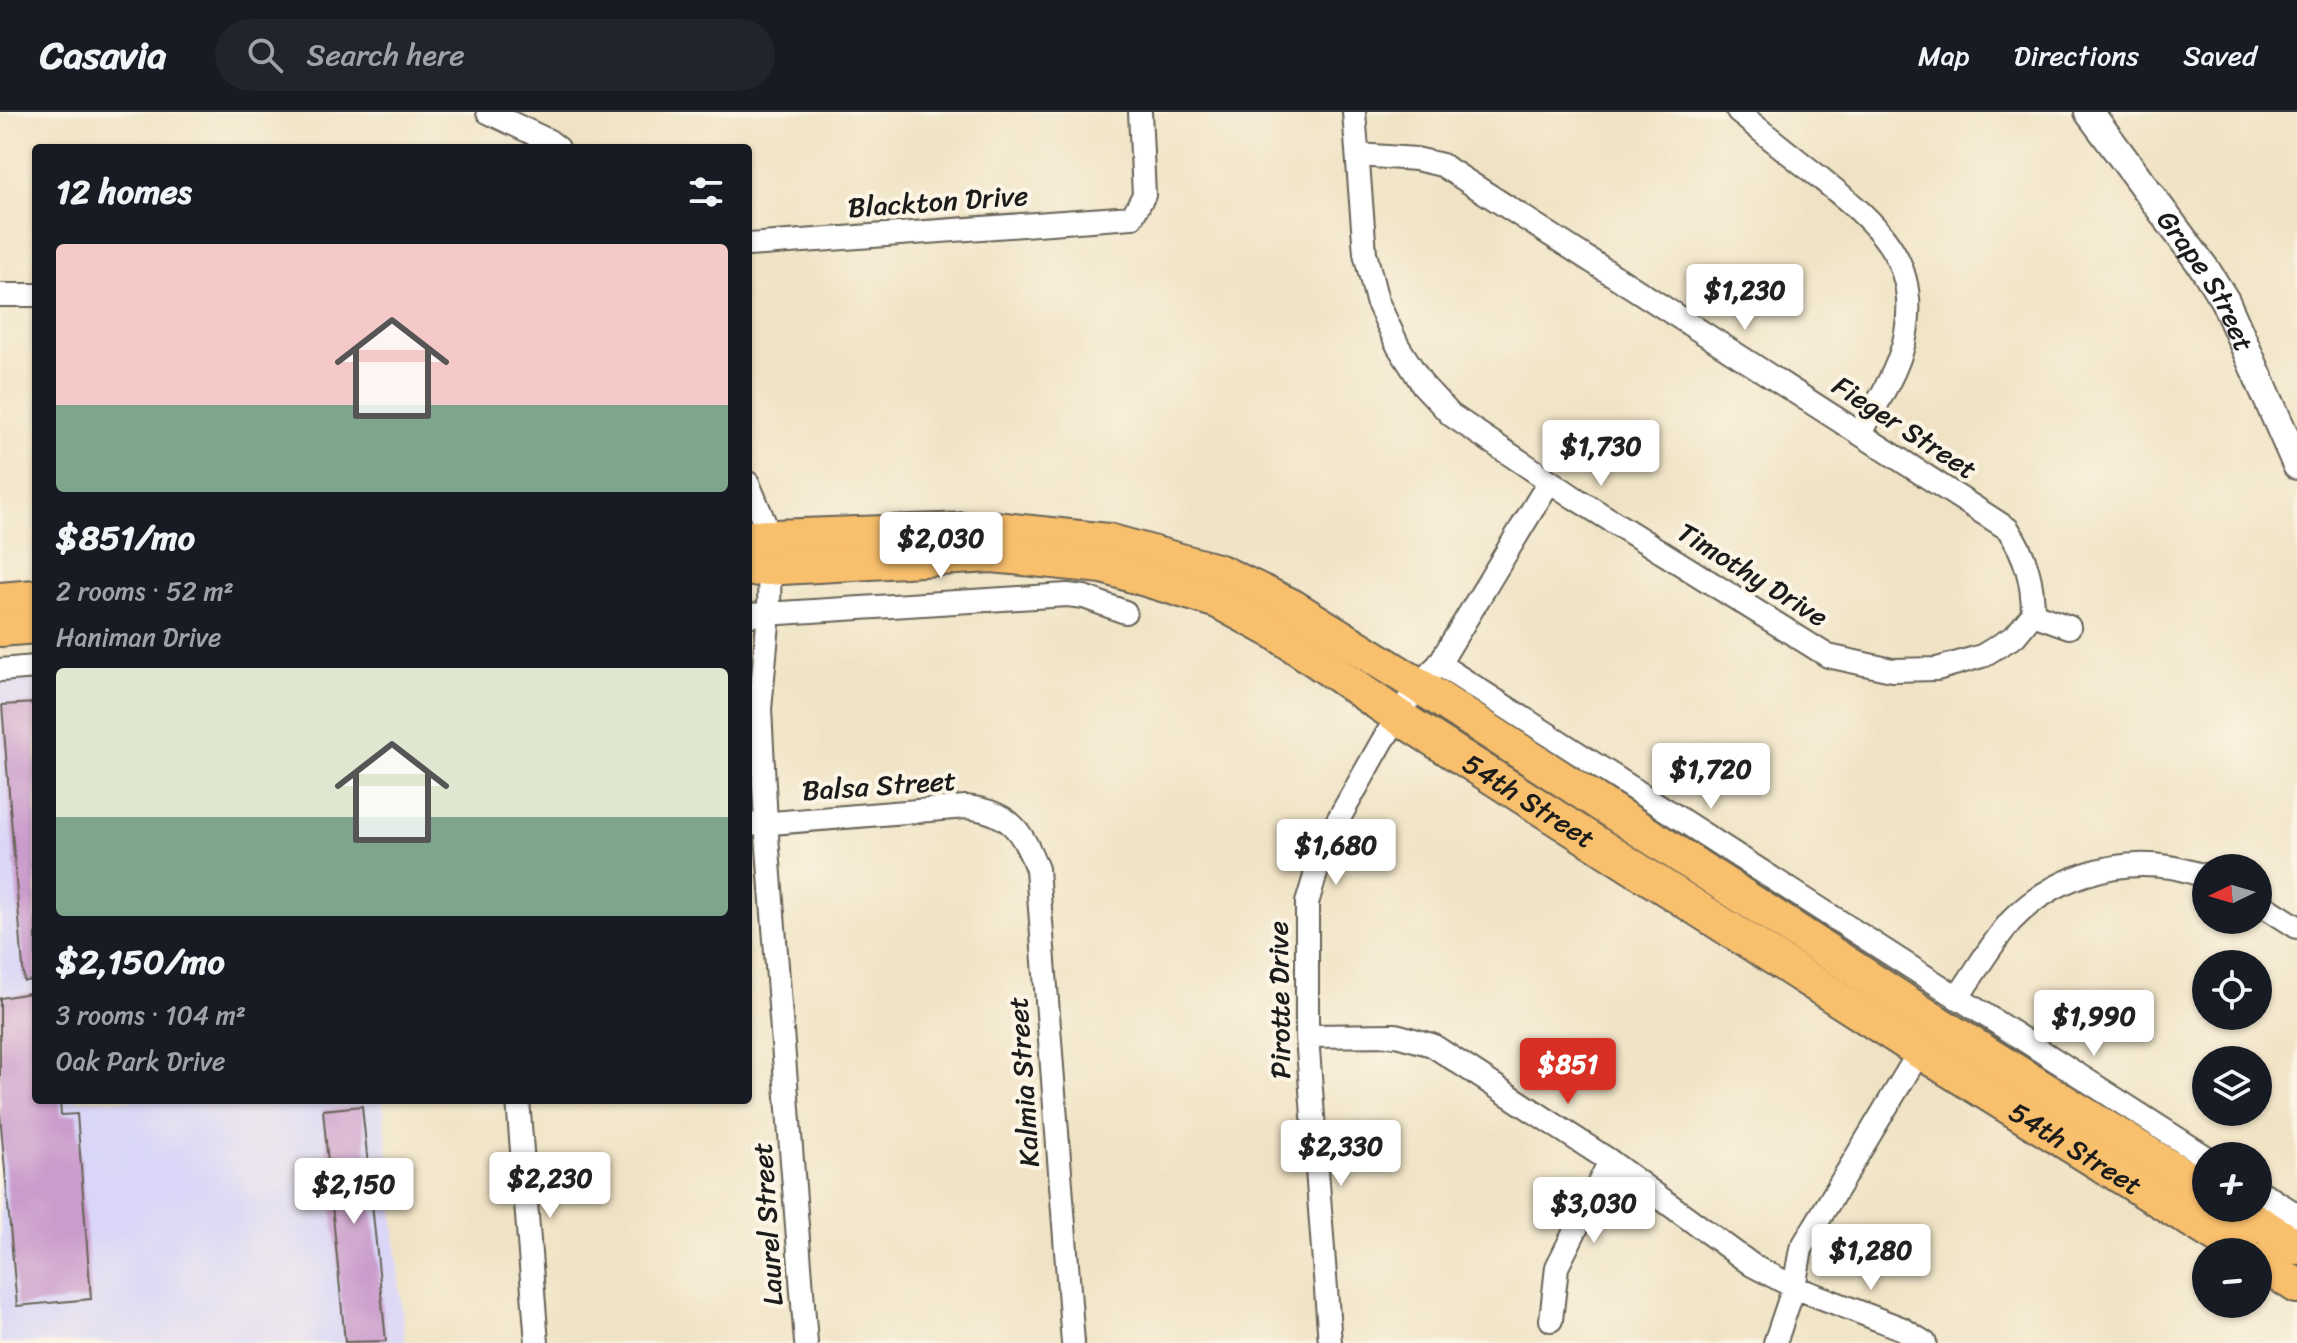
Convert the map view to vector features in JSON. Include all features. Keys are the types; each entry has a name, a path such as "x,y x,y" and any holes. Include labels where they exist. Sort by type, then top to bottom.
{"main road":[{"name":"54th Street","path":"759,552 995,529 1108,541 1220,572 1428,674 1939,1024 2192,1181"},
{"name":"54th Street","path":"759,552 992,555 1103,566 1218,601 1275,632 1399,717 1921,1052 2220,1238"},
{"path":"0,600 32,597"},
{"path":"0,629 32,626"},
{"path":"2257,1222 2297,1247"},
{"path":"2272,1270 2297,1286"}],"street":[{"path":"488,112 553,144"},
{"name":"Blackton Drive","path":"752,245 1132,217 1144,195 1140,112"},
{"name":"Timothy Drive","path":"1354,112 1367,261 1377,301 1398,346 1423,385 1451,415 1549,482 1828,656 1892,670 1937,669 1982,656 2015,636 2033,614"},
{"path":"1738,112 1862,212 1886,239 1899,265 1907,293 1906,333 1893,371 1861,434"},
{"name":"Grape Street","path":"2089,112 2205,269 2225,301 2297,465"},
{"name":"Fieger Street","path":"1358,155 1416,159 1442,165 2008,529 2025,560 2030,577 2033,614"},
{"path":"0,295 32,295"},
{"name":"Pirotte Drive","path":"1330,1343 1307,1036 1307,903 1325,843 1399,717 1549,482"},
{"name":"Laurel Street","path":"752,508 759,552 757,824 806,1343"},
{"path":"759,614 1067,595 1084,597 1125,612"},
{"path":"2033,614 2069,627"},
{"path":"0,670 32,667"},
{"path":"1428,674 1957,998 2192,1148"},
{"name":"Balsa Street","path":"757,824 966,807 989,811 1012,823"},
{"name":"Kalmia Street","path":"1012,823 1027,841 1037,869 1073,1343"},
{"path":"1957,998 2009,923 2042,895 2061,884 2103,869 2126,866 2172,867 2192,872"},
{"path":"2272,911 2297,927"},
{"path":"1307,1036 1396,1035 1432,1045 1610,1161 1752,1265 1794,1287 1903,1329 1925,1343"},
{"path":"1775,1343 1794,1287 1801,1249 1912,1064"},
{"path":"518,1104 537,1343"},
{"path":"1551,1320 1557,1267 1610,1161"},
{"path":"2272,1199 2297,1215"}],"shaded area":[{"path":"32,675 32,1104 383,1104 405,1343 0,1343 0,678"}],"building":[{"path":"32,703 32,980 24,981 2,705"},
{"path":"32,993 32,1104 60,1104 61,1115 77,1114 91,1299 17,1306 0,1114 0,998"},
{"path":"362,1106 386,1341 345,1342 323,1110"}]}
